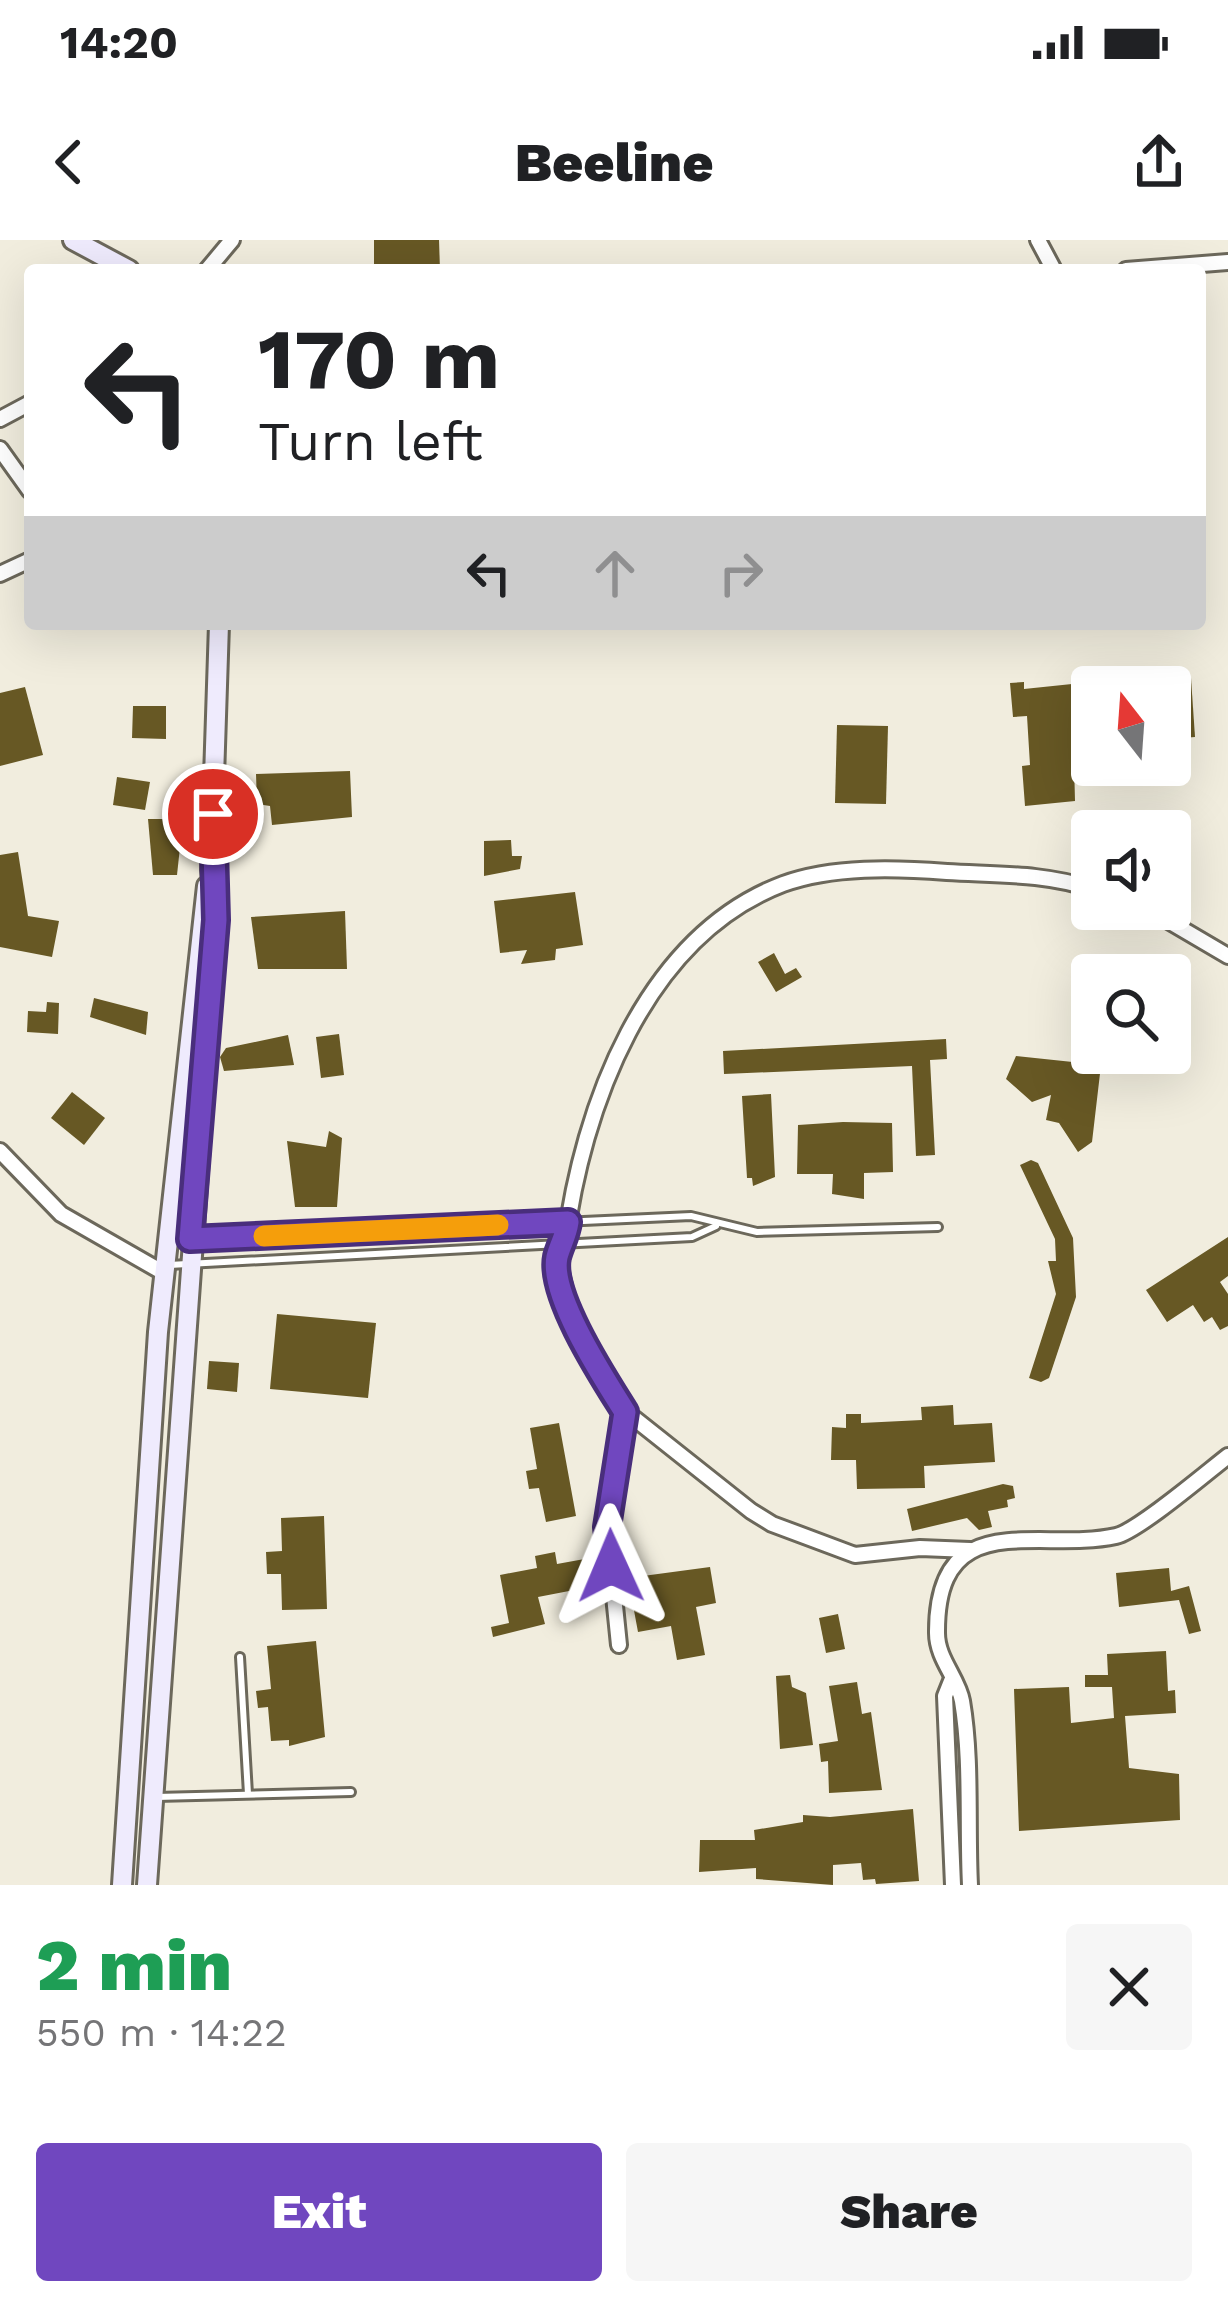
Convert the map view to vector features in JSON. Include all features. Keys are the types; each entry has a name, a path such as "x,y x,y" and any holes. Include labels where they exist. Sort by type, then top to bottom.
{"street":[{"path":"73,240 118,264"},
{"path":"212,264 232,240"},
{"path":"0,449 24,483"},
{"path":"147,1885 216,920 211,870 219,630"},
{"path":"1071,882 1054,876 907,869 830,874 787,883 744,902 707,932 638,1011 616,1050 584,1144 565,1244 556,1263 565,1296 625,1412 772,1524 854,1555 920,1548 970,1550 1011,1539 1119,1536 1228,1456"},
{"path":"122,1885 167,1240 200,918 211,870"},
{"path":"1184,930 1228,956"},
{"path":"0,1151 61,1214 165,1269"},
{"path":"619,1645 607,1527 625,1412"},
{"path":"970,1550 954,1564 937,1631 951,1681 962,1696 970,1885"},
{"path":"951,1681 945,1696 953,1885"}],"lane":[{"path":"167,1240 691,1216 757,1232 938,1227"},
{"path":"165,1269 692,1237 719,1225"},
{"path":"240,1657 248,1795"},
{"path":"153,1797 351,1792"}],"building":[{"path":"374,240 439,240 440,264 374,264"},
{"path":"1191,678 1195,737 1191,737"},
{"path":"1024,682 1024,689 1071,684 1075,801 1025,806 1022,766 1030,765 1027,716 1013,717 1010,683"},
{"path":"25,687 43,755 0,766 0,693"},
{"path":"133,706 166,706 166,739 132,738"},
{"path":"837,725 888,726 886,804 835,803"},
{"path":"350,771 352,817 272,825 270,806 257,804 256,774"},
{"path":"117,777 150,782 145,810 113,805"},
{"path":"148,819 183,819 177,875 153,875"},
{"path":"511,840 512,856 522,856 520,869 484,876 484,841"},
{"path":"18,852 28,916 59,921 52,957 0,947 0,855"},
{"path":"575,892 583,945 556,949 555,960 521,964 527,950 500,953 494,901"},
{"path":"345,911 347,969 258,969 251,917"},
{"path":"774,953 785,974 796,968 802,977 776,992 758,962"},
{"path":"94,998 148,1012 146,1035 90,1017"},
{"path":"47,1002 59,1003 58,1034 27,1032 28,1011 46,1012"},
{"path":"339,1034 344,1075 321,1078 316,1037"},
{"path":"288,1035 294,1065 224,1071 220,1057 226,1048"},
{"path":"946,1039 947,1059 930,1060 935,1155 916,1156 912,1066 724,1074 723,1051"},
{"path":"1016,1056 1071,1062 1071,1074 1100,1074 1092,1142 1078,1152 1059,1123 1046,1120 1051,1095 1032,1102 1006,1079"},
{"path":"72,1092 105,1118 84,1145 51,1118"},
{"path":"771,1094 775,1177 753,1186 752,1178 747,1178 742,1096"},
{"path":"892,1123 893,1172 864,1173 864,1199 832,1194 833,1174 797,1174 798,1125"},
{"path":"329,1131 342,1138 337,1207 295,1207 287,1141 326,1147"},
{"path":"1031,1160 1038,1163 1073,1238 1076,1297 1049,1378 1041,1382 1029,1378 1056,1294 1048,1261 1056,1261 1055,1239 1020,1165"},
{"path":"1228,1237 1228,1276 1220,1282 1228,1294 1228,1326 1220,1330 1212,1317 1204,1322 1193,1305 1167,1322 1146,1290"},
{"path":"277,1314 376,1323 368,1398 270,1389"},
{"path":"209,1361 239,1363 237,1392 207,1389"},
{"path":"953,1405 954,1425 992,1423 995,1462 924,1466 925,1488 857,1489 856,1460 831,1460 832,1427 846,1428 846,1414 861,1414 861,1423 922,1420 921,1407"},
{"path":"559,1423 576,1516 546,1522 539,1488 529,1489 526,1471 537,1469 530,1428"},
{"path":"1003,1484 1013,1486 1015,1498 1007,1500 1008,1507 988,1511 992,1527 979,1530 967,1518 912,1531 907,1509"},
{"path":"324,1516 327,1609 282,1610 281,1574 267,1574 266,1552 282,1551 281,1518"},
{"path":"555,1552 557,1564 590,1558 595,1586 538,1597 545,1624 493,1637 491,1627 509,1623 500,1575 537,1568 535,1556"},
{"path":"710,1567 716,1603 696,1607 705,1655 677,1660 671,1626 638,1632 628,1578"},
{"path":"1169,1568 1171,1591 1189,1586 1201,1631 1189,1634 1179,1600 1119,1607 1116,1573"},
{"path":"838,1614 845,1649 826,1653 819,1618"},
{"path":"316,1641 325,1737 289,1746 289,1740 271,1741 268,1707 258,1708 256,1691 271,1689 267,1646"},
{"path":"1166,1651 1168,1691 1175,1690 1176,1713 1125,1716 1129,1768 1179,1774 1180,1820 1019,1831 1014,1689 1069,1687 1071,1723 1114,1718 1112,1687 1085,1687 1085,1675 1108,1675 1107,1654"},
{"path":"790,1675 792,1687 806,1693 813,1745 780,1749 776,1676"},
{"path":"857,1682 862,1714 871,1712 882,1790 829,1793 828,1761 821,1762 819,1744 838,1741 829,1686"},
{"path":"913,1809 919,1881 876,1884 875,1879 863,1880 861,1863 833,1865 833,1885 756,1879 756,1868 699,1872 700,1840 755,1840 754,1830 803,1822 803,1815"}],"slow traffic":[{"path":"264,1236 498,1225"}],"route":[{"path":"213,814 216,920 190,1239 568,1222 556,1263 560,1281 600,1372 625,1412 607,1527 611,1566"}]}
